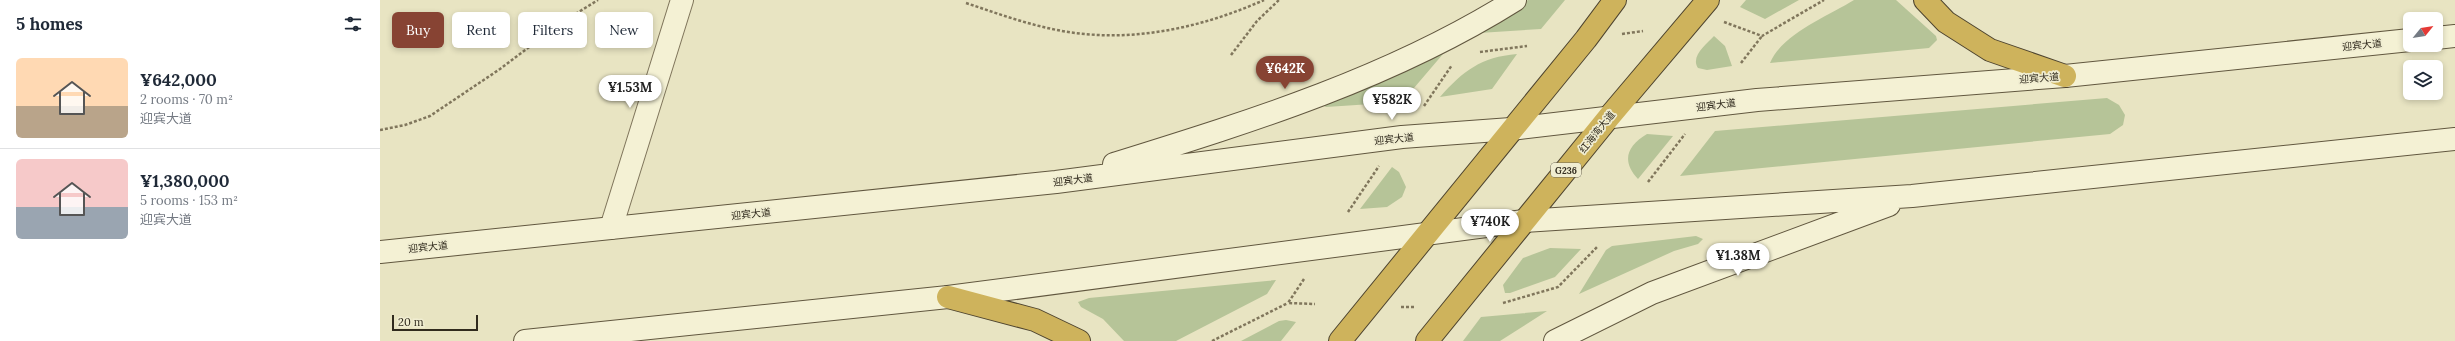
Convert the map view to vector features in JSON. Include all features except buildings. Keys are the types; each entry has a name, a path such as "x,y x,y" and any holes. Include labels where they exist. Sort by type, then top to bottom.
{"highway":[{"path":"1340,341 1511,129 1586,39 1615,0"},
{"name":"红海湾大道","path":"1427,341 1609,117 1708,0"},
{"path":"1924,0 1946,22 1990,50 2065,76"},
{"path":"948,297 1035,320 1079,341"}],"main road":[{"path":"611,228 682,0"},
{"path":"1056,182 1236,126 1305,101 1431,48 1469,29 1514,0"},
{"path":"2443,37 2455,36"},
{"name":"迎宾大道","path":"380,252 1056,182 1402,137 1511,129 1757,100 2065,76 2403,41"},
{"path":"525,341 948,297 1524,222 1912,196 2455,139"},
{"path":"1555,341 1652,293 1912,196"}],"path":[{"path":"380,130 405,126 430,116 500,69 561,23 598,0"},
{"path":"966,3 1025,23 1058,30 1116,36 1173,30 1205,22 1264,0"},
{"path":"1231,55 1258,22 1279,0"},
{"path":"1740,63 1762,36 1824,0"},
{"path":"1721,21 1762,36"},
{"path":"1614,35 1643,31"},
{"path":"1475,53 1528,46"},
{"path":"1424,106 1455,61"},
{"path":"1648,182 1686,134"},
{"path":"1348,212 1380,165"},
{"path":"1502,303 1558,287 1597,247"},
{"path":"1288,303 1304,279"},
{"path":"1212,341 1288,303 1315,304"},
{"path":"1393,307 1416,308"}],"green space":[{"path":"1528,0 1565,0 1541,29 1479,33"},
{"path":"1746,0 1799,0 1765,19 1740,7"},
{"path":"1854,0 1896,0 1936,36 1937,40 1929,48 1770,63 1776,53 1795,35 1819,19"},
{"path":"1714,36 1725,46 1732,66 1707,70 1698,68 1696,59 1700,50"},
{"path":"1443,54 1402,102 1324,106 1325,103"},
{"path":"1517,54 1492,89 1440,97 1457,80 1474,67 1493,58"},
{"path":"2107,98 2119,105 2125,115 2123,125 2110,134 1680,176 1715,131"},
{"path":"1647,134 1673,136 1638,179 1629,166 1629,154 1635,144"},
{"path":"1392,167 1399,172 1406,187 1402,197 1387,207 1360,209"},
{"path":"1696,236 1703,239 1698,244 1674,251 1579,294 1606,250 1612,246"},
{"path":"1550,248 1581,249 1555,277 1510,293 1505,293 1503,285 1523,258"},
{"path":"1276,280 1267,294 1176,341 1124,341 1103,319 1081,307 1078,302 1089,298"},
{"path":"1547,311 1500,341 1463,341 1481,317"},
{"path":"1286,320 1296,322 1281,341 1241,341 1279,321"}]}
